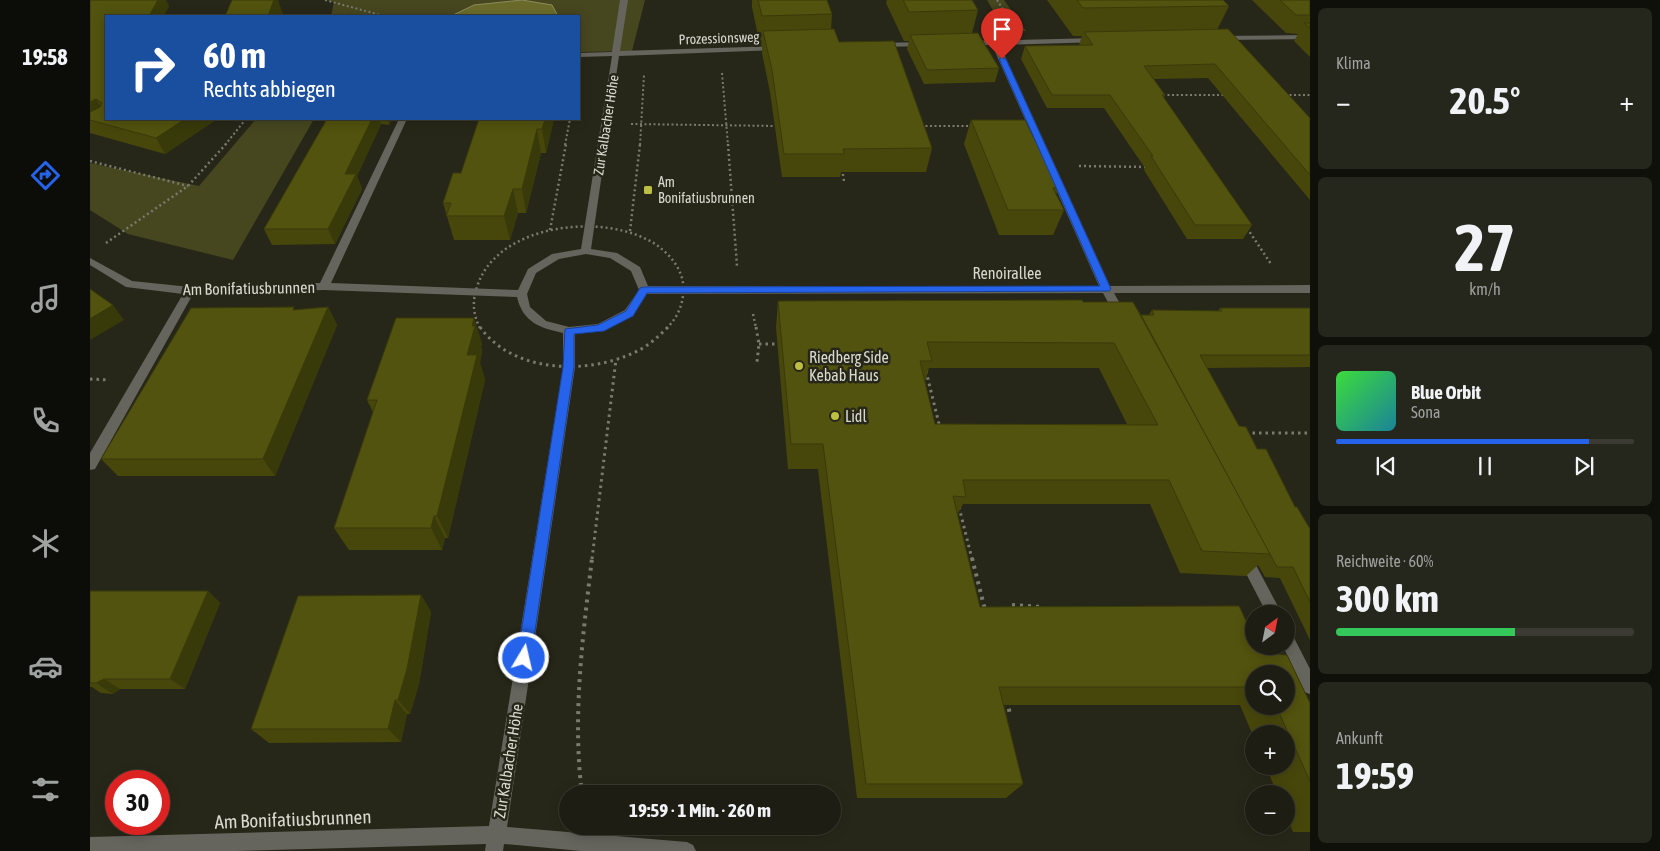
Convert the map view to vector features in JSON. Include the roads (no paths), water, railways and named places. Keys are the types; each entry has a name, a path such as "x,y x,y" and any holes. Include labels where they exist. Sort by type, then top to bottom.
{"street":[{"name":"Zur Kalbacher Höhe","path":"586,251 624,0"},
{"path":"1210,38 1310,37"},
{"path":"956,43 1103,40"},
{"path":"995,42 1106,289 1128,331"},
{"path":"869,46 937,44"},
{"name":"Prozessionsweg","path":"580,55 785,48"},
{"name":"Am Bonifatiusbrunnen","path":"324,286 403,120"},
{"path":"586,251 613,254 636,269 644,290 629,314 600,328 569,331 542,324 525,308 522,294 532,271 556,256 586,251"},
{"name":"Am Bonifatiusbrunnen","path":"90,261 130,284 190,291 324,286 473,294 522,294"},
{"name":"Renoirallee","path":"644,290 1310,289"},
{"path":"90,465 190,291"},
{"name":"Zur Kalbacher Höhe","path":"498,846 569,367 569,331"},
{"path":"1240,548 1270,605"},
{"path":"1295,655 1310,686"},
{"name":"Am Bonifatiusbrunnen","path":"90,846 498,846 687,851"}],"place":[{"name":"Am Bonifatiusbrunnen","path":"648,190"},
{"name":"Riedberg Side Kebab Haus","path":"799,366"},
{"name":"Lidl","path":"835,416"}]}
